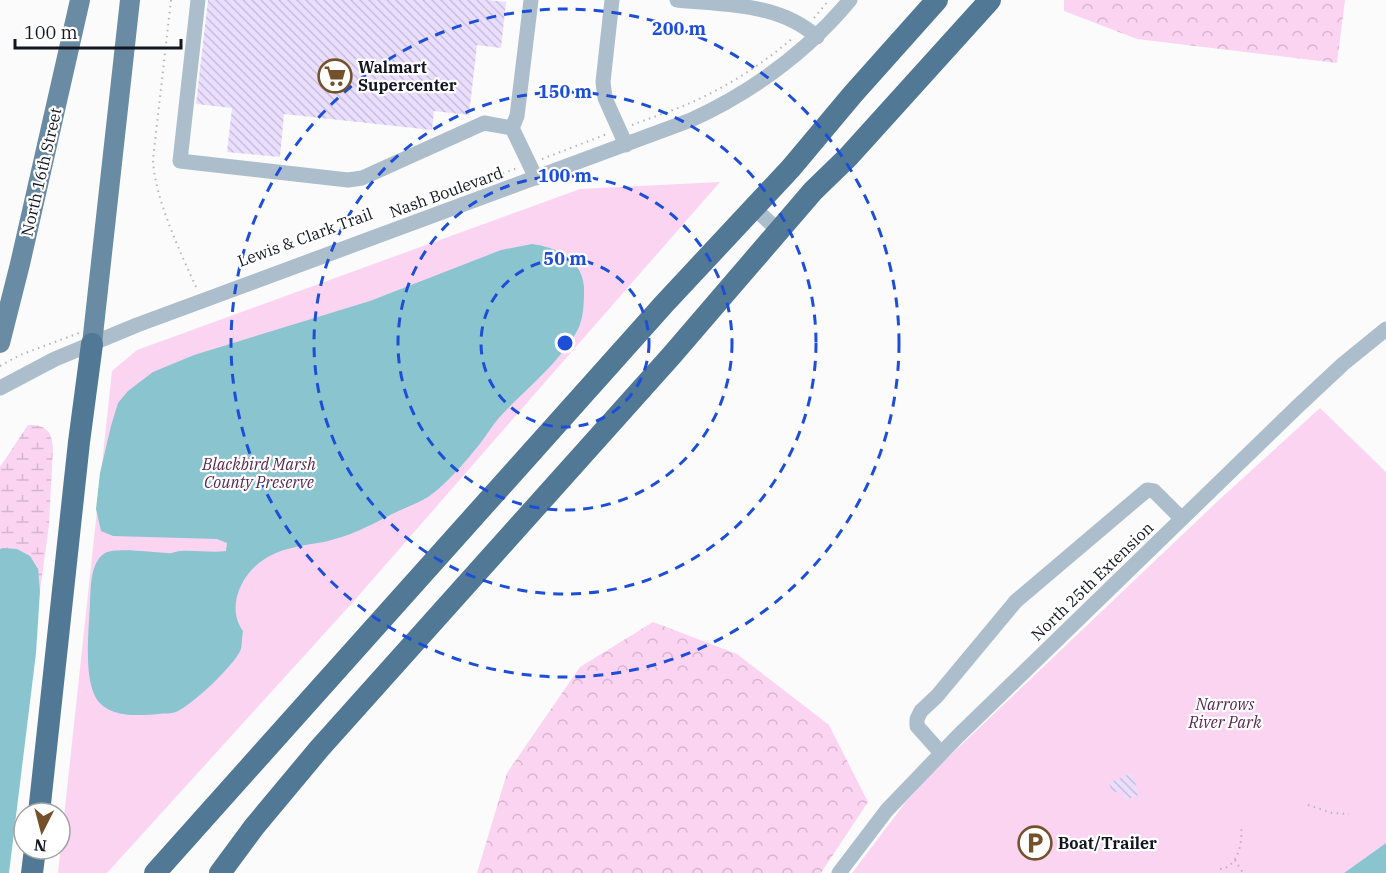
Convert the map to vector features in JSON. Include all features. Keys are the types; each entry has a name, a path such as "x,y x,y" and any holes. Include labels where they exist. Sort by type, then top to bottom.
{"highway":[{"path":"155,873 664,304 754,208 937,0"},
{"path":"220,873 254,827 319,748 672,355 778,230 990,0"},
{"path":"40,801 79,442 93,336"}],"main road":[{"name":"North 16th Street","path":"0,343 80,0"},
{"path":"93,336 130,0"}],"street":[{"path":"198,0 180,161 348,180 362,178 484,123 512,128"},
{"path":"531,0 517,116 512,128 536,178"},
{"path":"612,0 603,82 605,98 626,145"},
{"path":"678,0 759,9 782,14 805,26 817,37"},
{"name":"Nash Boulevard","path":"0,388 93,336 234,288 691,120 730,102 768,78 817,37 850,0"},
{"path":"754,208 778,230"},
{"name":"North 25th Extension","path":"838,873 887,810 941,753 1336,371 1386,329"},
{"path":"941,753 918,726 917,719 921,711 937,696 1016,601 1147,490 1154,491 1182,519"}],"path":[{"path":"171,0 153,159 154,177 182,256 197,289"},
{"path":"458,191 700,99 729,84 774,54 830,0"},
{"path":"0,366 20,355 93,336"},
{"path":"1308,805 1332,813 1349,814"},
{"path":"1220,868 1226,868 1235,860 1242,839 1241,826"},
{"path":"1235,860 1243,873"}],"green space":[{"path":"1064,0 1345,0 1337,63 1137,39 1064,11"},
{"name":"Blackbird Marsh County Preserve","path":"720,182 353,602 107,873 58,873 59,861 72,861 72,801 66,801 112,371 137,350 580,189"},
{"name":"Narrows River Park","path":"1320,408 1386,472 1386,843 1344,873 852,873 905,803 939,766 1220,499"},
{"path":"28,425 43,427 47,430 53,447 49,525 40,591 37,569 17,549 0,549 0,467"},
{"path":"653,622 737,654 829,725 868,802 821,873 477,873 507,773 580,667"}],"water":[{"name":"Blackbird Marsh County Preserve","path":"532,244 550,248 566,256 578,269 584,287 581,321 569,344 560,355 498,419 455,473 428,497 367,527 332,540 283,550 259,563 246,577 237,595 236,613 243,631 241,649 231,665 183,708 172,713 131,715 105,708 94,694 89,673 91,583 96,562 105,553 111,551 215,552 226,551 227,543 217,539 113,536 101,531 96,509 100,473 118,403 128,391 153,372 194,355 370,301 501,250"},
{"path":"0,549 17,549 30,556 38,569 40,591 36,653 18,801 12,801 12,849 9,873 0,873"},
{"path":"1386,843 1386,873 1344,873"}],"building":[{"name":"Walmart Supercenter","path":"208,0 488,0 506,2 501,48 477,45 469,115 434,111 432,130 284,114 280,157 227,152 232,108 196,104"},
{"path":"1132,773 1139,795 1125,800 1122,790 1112,793 1109,783"}],"place":[{"name":"Walmart Supercenter","path":"335,76"},
{"name":"Boat/Trailer","path":"1035,843"}]}
